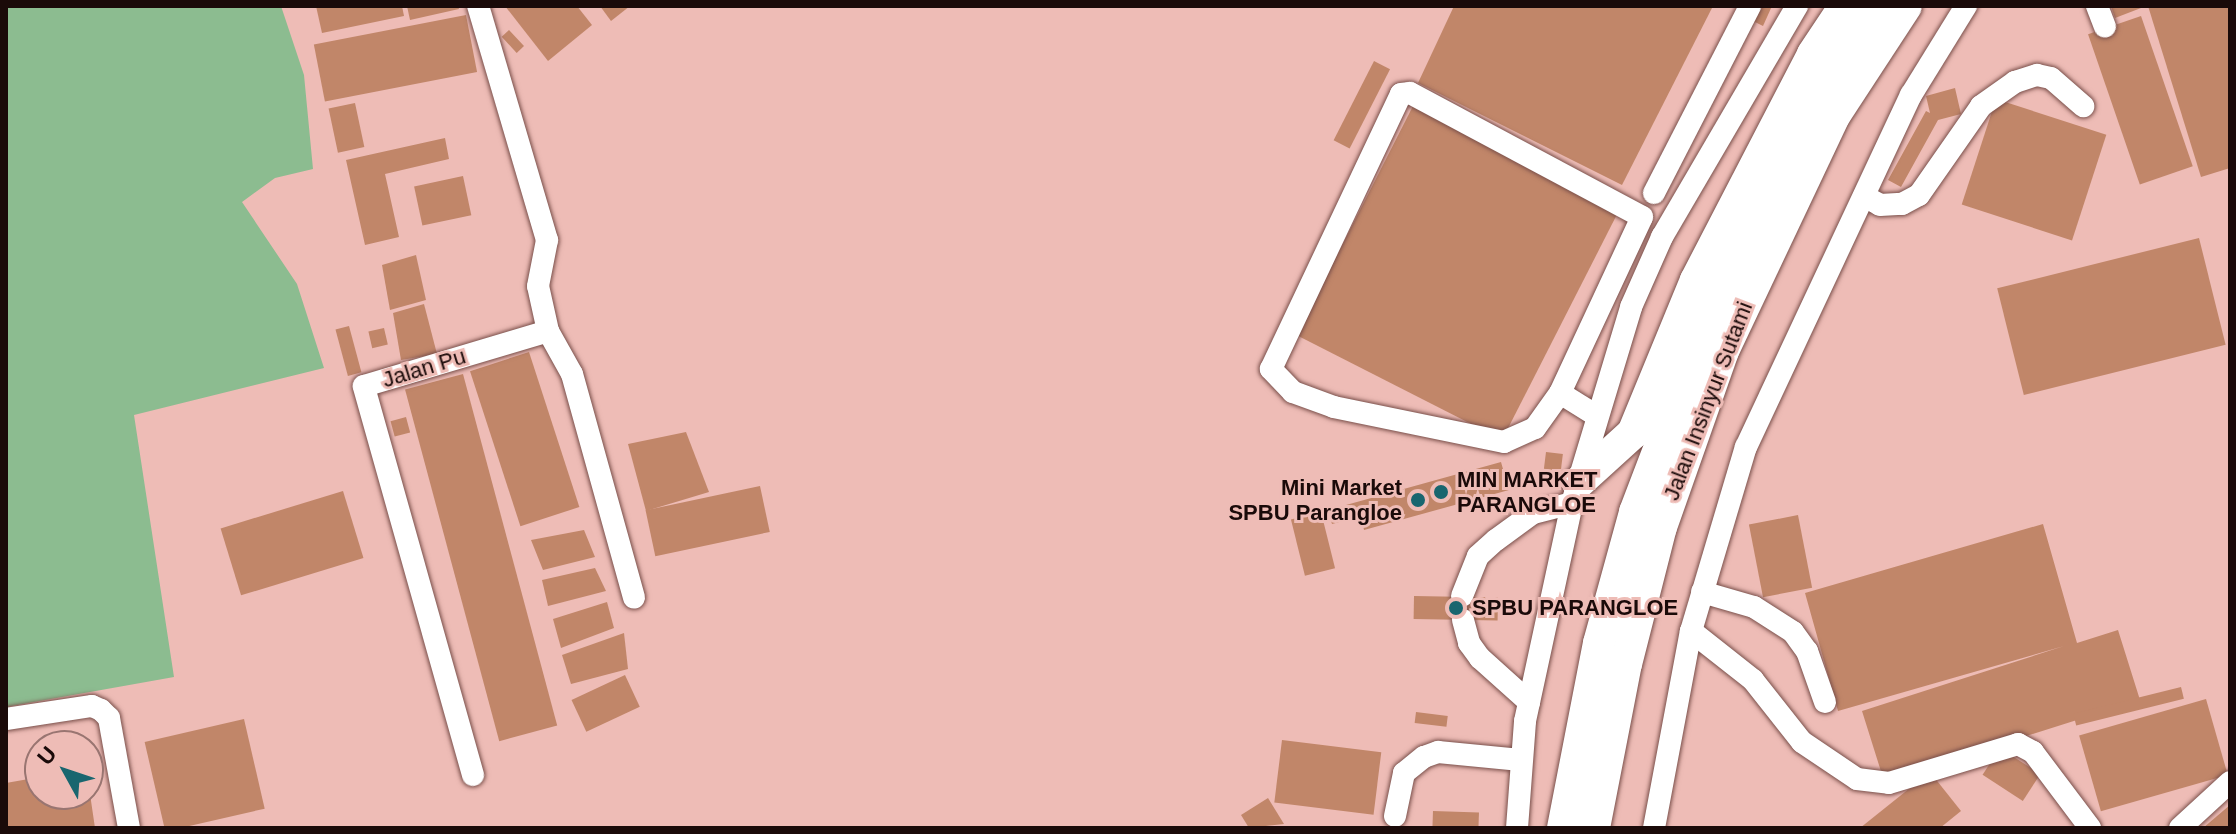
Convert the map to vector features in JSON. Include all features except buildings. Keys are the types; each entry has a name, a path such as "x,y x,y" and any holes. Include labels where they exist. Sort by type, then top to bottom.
{"highway":[{"path":"1575,493 1633,433 1696,280 1813,54 1845,6"},
{"name":"Jalan Insinyur Sutami","path":"1563,828 1599,643 1635,512 1701,339 1768,195 1872,6"},
{"name":"Jalan Insinyur Sutami","path":"1594,828 1626,664 1661,527 1723,351 1834,116 1906,6"}],"street":[{"path":"478,6 547,240 538,286 548,331 572,374 634,598"},
{"path":"1654,193 1750,6"},
{"path":"1517,828 1521,760 1529,702 1575,493 1631,307 1662,237 1797,6"},
{"path":"1654,828 1691,631 1752,433 1911,95 1966,6"},
{"path":"1864,196 1880,205 1902,204 1919,195 1981,106 2015,82 2037,75 2051,78 2083,106"},
{"path":"1410,93 1639,210 1642,217 1560,393 1535,428 1504,442 1334,407 1293,392 1271,369 1401,94 1410,93"},
{"name":"Jalan Pu","path":"473,775 364,386 548,331"},
{"path":"1560,393 1597,416"},
{"path":"1462,596 1478,556 1533,513 1575,493"},
{"path":"1702,592 1754,607 1793,632 1807,651 1825,702"},
{"path":"1463,620 1469,643 1480,658 1529,702"},
{"path":"1691,631 1753,680 1802,742 1857,779 1889,783 2018,744 2033,752 2090,828"},
{"path":"6,719 92,706 101,710 109,718 129,828"},
{"path":"1395,816 1404,773 1424,757 1438,752 1521,760"},
{"path":"2180,828 2230,782"}],"green space":[{"path":"6,6 281,6 304,75 313,169 275,178 242,202 297,284 324,368 134,415 174,677 6,707"}],"place":[{"name":"MIN MARKET PARANGLOE","path":"1441,492"},
{"name":"Mini Market SPBU Parangloe","path":"1418,500"},
{"name":"SPBU PARANGLOE","path":"1456,608"}]}
